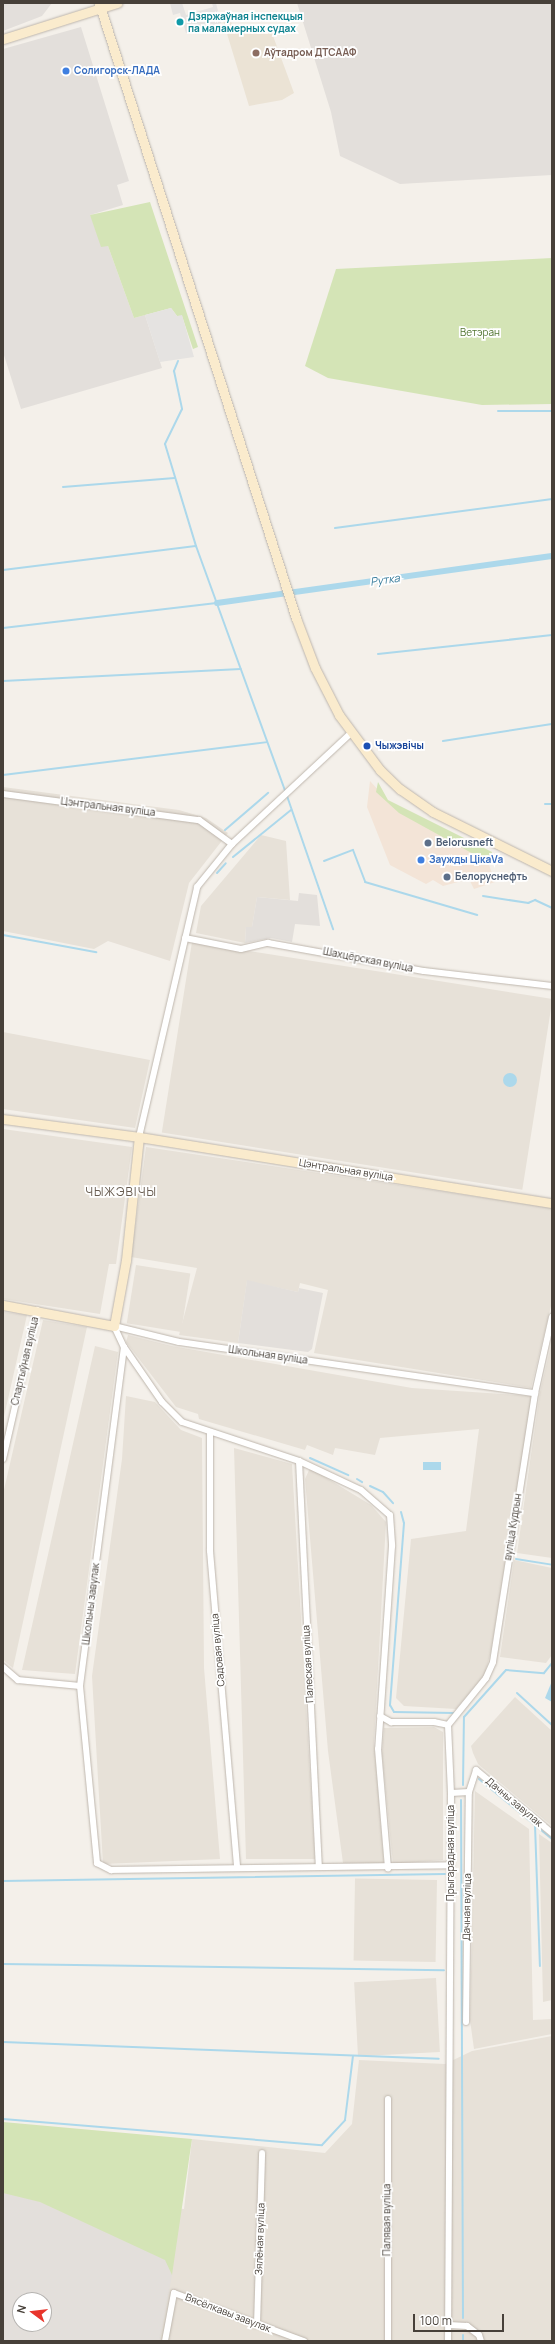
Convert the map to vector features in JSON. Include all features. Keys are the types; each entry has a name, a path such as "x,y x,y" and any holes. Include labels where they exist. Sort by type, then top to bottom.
{"main road":[{"path":"3,39 98,5 117,3"},
{"path":"98,5 286,582 296,618 314,668 351,733 400,790 433,812 552,871"},
{"name":"Цэнтральная вуліца","path":"3,1119 140,1137 552,1203"},
{"path":"114,1326 126,1260 140,1137"},
{"name":"Школьная вуліца","path":"3,1305 37,1310 114,1326"}],"street":[{"path":"140,1137 197,887 232,844 282,795 351,733"},
{"name":"Цэнтральная вуліца","path":"3,794 174,815 198,820 211,827 232,844"},
{"name":"Шахцёрская вуліца","path":"185,938 241,949 268,943 424,971 552,986"},
{"name":"Спартыўная вуліца","path":"3,1459 37,1310"},
{"name":"вуліца Кудрын","path":"448,1726 486,1678 493,1662 535,1393 552,1317"},
{"path":"114,1326 124,1347 167,1407 182,1422 210,1433 298,1461 361,1490 390,1515 392,1546 378,1748 388,1869"},
{"name":"Школьная вуліца","path":"114,1326 179,1342 535,1393"},
{"name":"Школьны завулак","path":"124,1347 80,1686 97,1862 110,1870 236,1866"},
{"name":"Садовая вуліца","path":"210,1433 210,1551 236,1866"},
{"name":"Палеская вуліца","path":"298,1461 319,1867"},
{"path":"3,1667 18,1680 80,1686"},
{"path":"380,1716 391,1722 434,1722 448,1726"},
{"name":"Прыгарадная вуліца","path":"448,1726 451,1793 448,2325"},
{"name":"Дачная вуліца","path":"466,2022 469,1792 476,1770"},
{"name":"Дачны завулак","path":"476,1770 552,1833"},
{"path":"451,1793 469,1792"},
{"path":"236,1866 388,1869 451,1865"},
{"name":"Палявая вуліца","path":"388,2099 388,2341"},
{"name":"Зялёная вуліца","path":"257,2325 262,2153"},
{"name":"Вясёлкавы завулак","path":"164,2341 174,2293 257,2325 304,2341"},
{"path":"448,2341 448,2325 467,2326 479,2334 481,2341"}],"shaded area":[{"path":"3,3 52,3 42,16 3,31"},
{"path":"170,3 182,3 186,15 213,7 212,3 216,3 221,23 186,33 180,13 173,15"},
{"path":"297,3 552,3 552,175 400,184 340,156 331,112"},
{"name":"Аўтадром ДТСААФ","path":"228,12 234,31 248,32 269,25 294,93 282,100 249,106 221,14"},
{"path":"81,27 129,181 117,185 123,205 90,215 108,246 134,318 145,315 162,368 21,409 3,352 3,49"},
{"path":"171,308 177,316 182,315 194,357 160,362 145,315"},
{"path":"370,781 390,803 488,862 495,882 474,889 469,879 443,886 433,880 426,884 390,865 367,807"},
{"path":"3,787 179,810 206,818 228,833 189,883 170,961 108,941 94,949 3,931"},
{"path":"261,835 286,841 290,900 257,897 252,927 246,927 245,943 196,933 201,906"},
{"path":"299,893 317,895 320,926 295,924 292,942 271,938 245,943 246,927 252,927 257,897 298,901"},
{"path":"192,942 552,999 522,1190 162,1133"},
{"path":"3,1032 150,1060 135,1128 3,1109"},
{"path":"3,1129 132,1147 116,1264 109,1264 100,1314 3,1299"},
{"path":"146,1147 552,1208 552,1302 531,1388 314,1353 328,1290 300,1283 298,1292 247,1281 238,1343 179,1335 197,1268 131,1257"},
{"path":"136,1265 190,1274 181,1332 127,1323"},
{"path":"247,1280 298,1292 299,1288 323,1293 312,1349 308,1352 238,1343"},
{"path":"3,1312 27,1315 3,1421"},
{"path":"43,1320 87,1327 13,1668 3,1660 3,1494"},
{"path":"128,1335 172,1346 412,1388 532,1396 491,1651 485,1674 456,1709 404,1706 396,1698 411,1539 466,1531 479,1429 380,1438 375,1455 335,1448 333,1455 307,1445 305,1450 199,1419 198,1414 176,1407 126,1342"},
{"path":"552,1341 552,1558 517,1553 540,1392"},
{"path":"95,1346 118,1352 75,1674 22,1670"},
{"path":"126,1396 155,1402 181,1430 202,1438 204,1668 220,1859 103,1864 92,1676 122,1459"},
{"path":"234,1448 292,1464 315,1859 246,1859"},
{"path":"310,1468 371,1505 386,1522 374,1742 384,1864 343,1863 328,1751 305,1479"},
{"path":"514,1560 552,1568 552,1655 546,1663 500,1657"},
{"path":"515,1697 552,1731 552,1826 478,1764 473,1753 471,1746"},
{"path":"434,1727 443,1732 443,1860 393,1864 382,1754 384,1728"},
{"path":"475,1791 529,1829 533,2020 552,2019 552,2034 474,2049 470,2020"},
{"path":"539,1834 552,1843 552,2000 543,2002"},
{"path":"355,1879 437,1880 436,1962 354,1961"},
{"path":"436,1978 440,2052 358,2056 354,1982"},
{"path":"552,2036 552,2341 3,2341 3,2193 184,2209 192,2139 325,2153 352,2124 359,2060 445,2064 472,2051"},
{"path":"3,2193 40,2202 166,2260 172,2275 160,2341 3,2341"}],"green space":[{"path":"150,202 198,347 193,349 182,316 177,316 171,308 134,318 108,246 101,247 90,215"},
{"name":"Ветэран","path":"552,258 552,404 482,405 328,378 305,366 336,269"},
{"path":"378,782 388,800 492,852 491,856 477,856 399,813 376,792"},
{"path":"3,2122 192,2139 172,2275 165,2260 40,2202 3,2193"}],"water":[{"path":"510,1073 515,1075 517,1080 515,1085 510,1087 505,1085 503,1080 505,1075"},
{"path":"423,1462 441,1462 441,1470 423,1470"},
{"path":"552,1681 552,1702 545,1698"}],"waterway":[{"path":"178,361 174,371 182,409 165,444 196,546 285,791"},
{"path":"498,411 552,411"},
{"path":"63,487 175,478"},
{"path":"335,528 552,499"},
{"path":"3,570 196,546"},
{"name":"Рутка","path":"217,603 552,556"},
{"path":"3,628 217,603"},
{"path":"378,654 552,635"},
{"path":"3,681 241,669"},
{"path":"443,741 552,724"},
{"path":"3,775 267,742"},
{"path":"225,830 268,793"},
{"path":"287,796 333,929"},
{"path":"545,804 552,804"},
{"path":"233,857 291,810"},
{"path":"324,861 353,850 365,882 477,915"},
{"path":"217,873 226,863"},
{"path":"483,896 528,903 535,900 552,908"},
{"path":"3,935 96,952"},
{"path":"310,1458 348,1475"},
{"path":"357,1479 362,1482"},
{"path":"370,1486 383,1492 393,1503"},
{"path":"401,1512 404,1523 390,1705 394,1712 454,1713"},
{"path":"516,1559 552,1565"},
{"path":"463,1785 464,1717 506,1670 544,1673 552,1663"},
{"path":"517,1693 552,1725"},
{"path":"479,1779 552,1839"},
{"path":"461,1800 463,2318"},
{"path":"535,1825 540,1966"},
{"path":"3,1881 445,1874"},
{"path":"3,1964 444,1970"},
{"path":"3,2042 439,2059"},
{"path":"3,2119 322,2145 345,2120 353,2056"},
{"path":"463,2335 463,2341"}],"place":[{"name":"Дзяржаўная інспекцыя па маламерных судах","path":"180,22"},
{"name":"Аўтадром ДТСААФ","path":"256,53"},
{"name":"Солигорск-ЛАДА","path":"66,71"},
{"name":"Чыжэвічы","path":"367,746"},
{"name":"Belorusneft","path":"428,843"},
{"name":"Заужды ЦікаVа","path":"421,860"},
{"name":"Белоруснефть","path":"447,877"}],"district":[{"name":"ЧЫЖЭВІЧЫ","path":"121,1192"}]}
